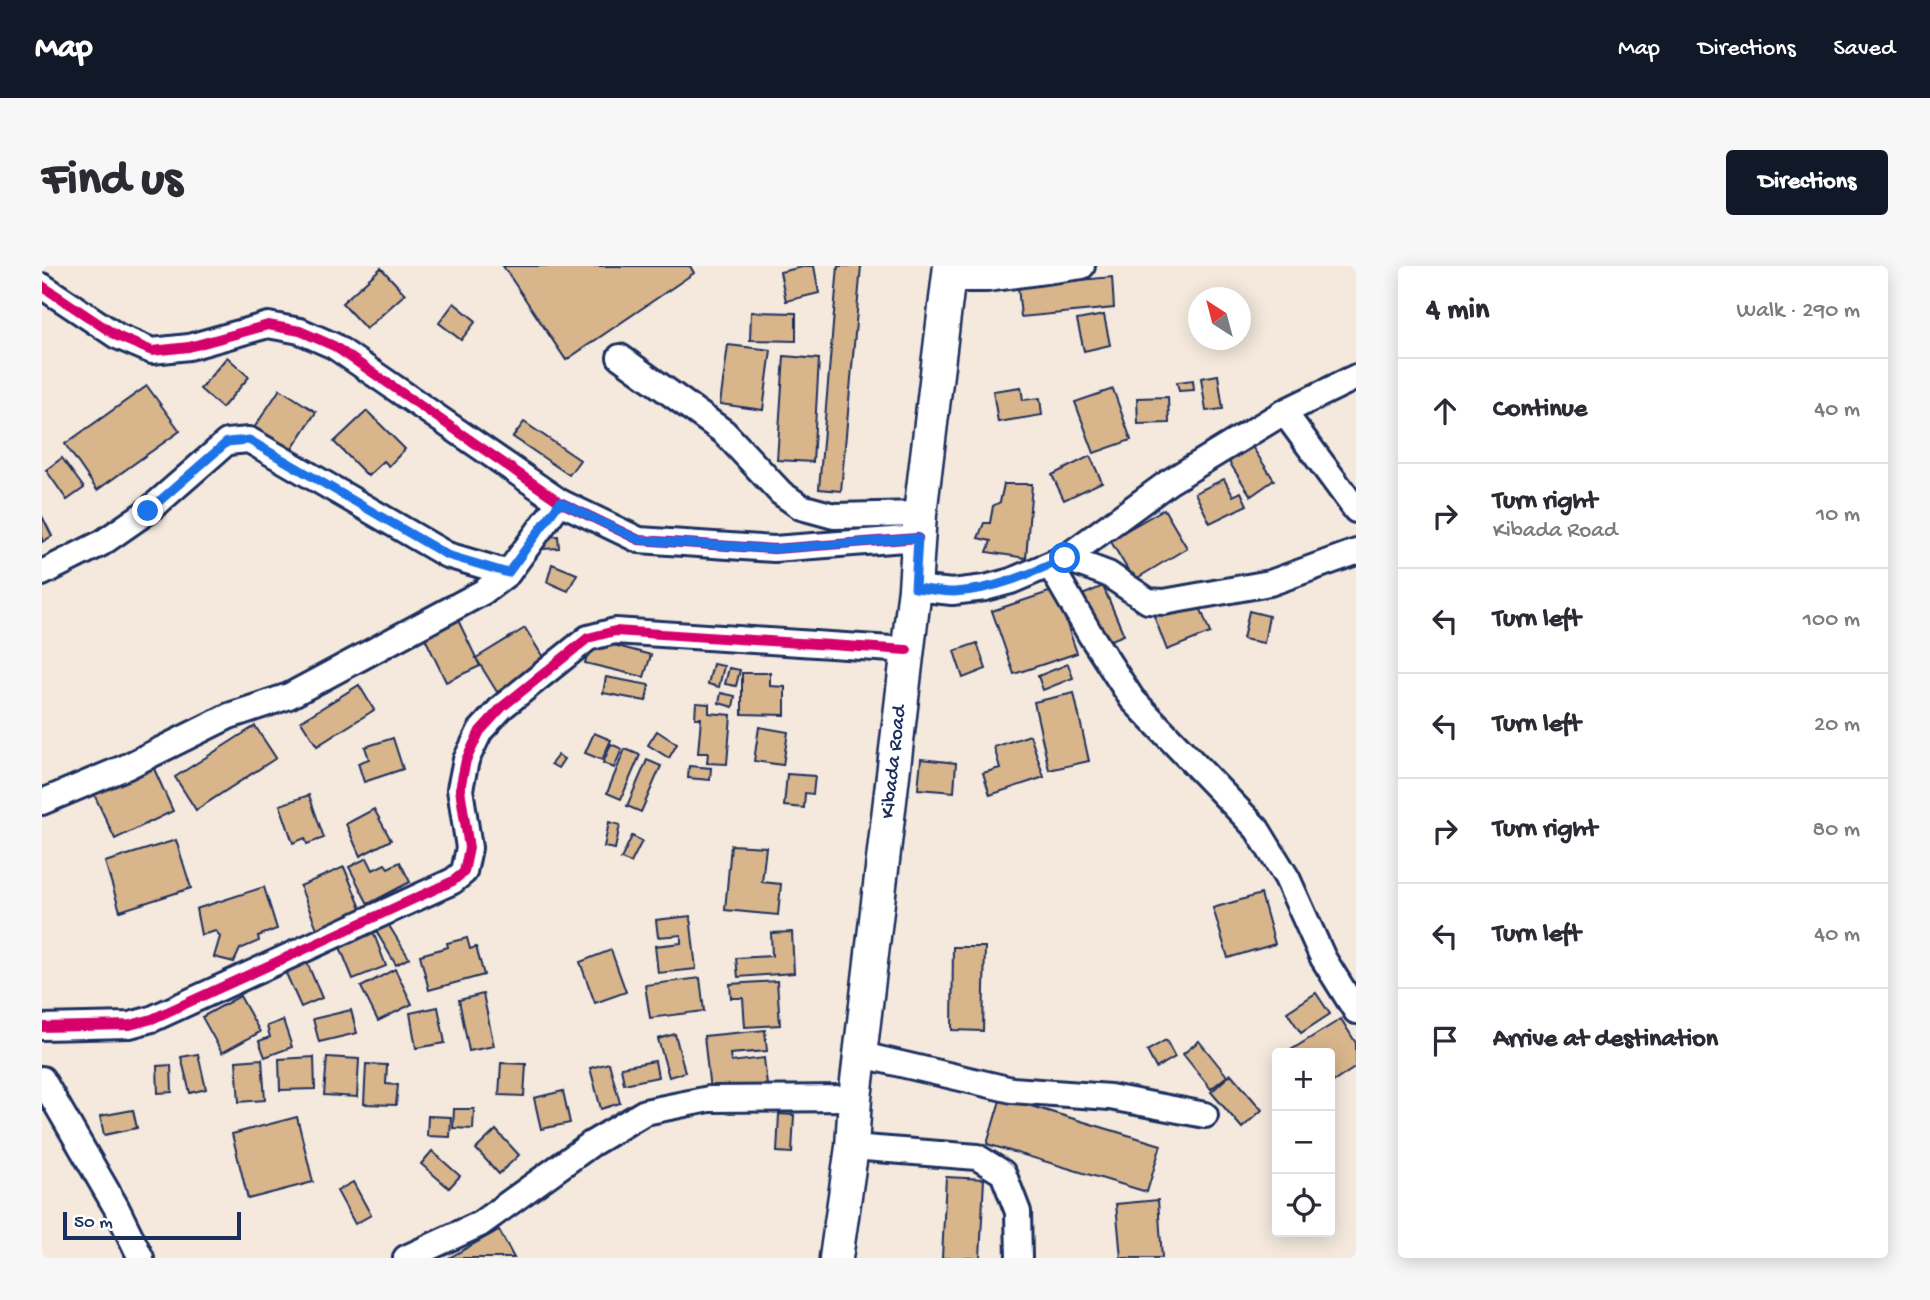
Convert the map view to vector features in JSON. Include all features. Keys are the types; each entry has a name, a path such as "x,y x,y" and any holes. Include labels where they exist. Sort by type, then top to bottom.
{"main road":[{"name":"Kibada Road","path":"836,1258 852,1147 855,1098 949,272"}],"street":[{"path":"42,276 47,266"},
{"path":"949,272 987,279 1082,266"},
{"path":"42,286 117,336 152,351 189,347 268,325 300,331 334,346 560,502 639,540 774,549 919,526"},
{"path":"620,357 724,432 781,493 801,507 834,516 919,526"},
{"path":"915,588 952,592 985,588 1011,581 1058,561 1169,482 1284,412 1356,377"},
{"path":"1284,412 1356,510"},
{"path":"42,573 102,544 148,511 227,442 249,440 447,555 508,573"},
{"path":"42,802 126,767 229,716 289,696 483,592 508,573 560,502"},
{"path":"1058,561 1108,575 1148,601 1164,602 1270,583 1356,552"},
{"path":"1058,561 1090,634 1132,699 1257,829 1287,878 1324,958 1356,1011"},
{"path":"42,1027 130,1025 152,1019 453,881 464,872 469,848 460,789 466,760 480,731 502,707 588,638 615,631 907,650"},
{"path":"862,1055 1012,1090 1111,1097 1205,1115"},
{"path":"42,1079 117,1207 141,1258"},
{"path":"406,1258 480,1224 591,1144 645,1112 709,1099 855,1098"},
{"path":"852,1147 976,1157 1003,1173 1018,1212 1019,1258"}],"building":[{"path":"503,266 690,266 694,273 566,360"},
{"path":"814,266 819,293 786,301 780,272"},
{"path":"838,266 861,266 841,491 819,489"},
{"path":"381,268 405,294 366,329 342,303"},
{"path":"1112,277 1114,308 1021,317 1018,286"},
{"path":"454,303 476,321 461,340 439,323"},
{"path":"751,312 796,313 796,341 750,340"},
{"path":"1104,315 1110,345 1084,351 1077,320"},
{"path":"728,345 771,350 763,410 720,404"},
{"path":"784,356 819,359 813,462 777,460"},
{"path":"227,357 249,377 222,408 200,389"},
{"path":"1218,375 1223,409 1206,411 1201,378"},
{"path":"1193,380 1194,390 1179,391 1177,382"},
{"path":"147,386 180,431 97,490 65,444"},
{"path":"1021,387 1023,400 1040,398 1042,415 998,422 993,391"},
{"path":"280,389 316,412 290,452 254,428"},
{"path":"1113,389 1131,440 1094,453 1075,402"},
{"path":"1168,397 1169,423 1138,424 1137,398"},
{"path":"367,411 405,449 389,466 384,461 368,476 334,442"},
{"path":"524,422 580,460 569,475 513,437"},
{"path":"1249,442 1274,480 1251,496 1226,457"},
{"path":"1090,456 1102,482 1064,500 1052,475"},
{"path":"62,458 84,488 67,500 46,470"},
{"path":"1224,479 1233,496 1241,492 1247,505 1210,523 1195,493"},
{"path":"1004,484 1032,484 1026,558 987,552 991,541 978,538 984,523 990,523 993,506 1000,502"},
{"path":"1164,509 1187,548 1134,580 1110,540"},
{"path":"42,516 52,536 42,542"},
{"path":"558,536 559,548 542,549 542,537"},
{"path":"552,564 577,574 568,591 547,582"},
{"path":"1103,586 1124,635 1101,644 1080,596"},
{"path":"1055,590 1077,653 1014,674 992,611"},
{"path":"1197,599 1210,633 1167,650 1154,616"},
{"path":"1249,611 1269,616 1264,643 1243,639"},
{"path":"457,618 480,666 446,682 423,634"},
{"path":"525,628 546,662 497,692 476,658"},
{"path":"591,639 651,655 644,677 585,663"},
{"path":"977,643 986,669 963,678 954,651"},
{"path":"713,664 724,666 719,687 708,684"},
{"path":"1068,664 1073,678 1043,690 1038,676"},
{"path":"729,668 740,670 736,686 725,684"},
{"path":"742,673 770,673 770,686 785,687 785,715 742,714"},
{"path":"606,677 649,685 646,701 603,693"},
{"path":"359,685 374,710 317,746 301,721"},
{"path":"721,693 735,696 733,707 719,703"},
{"path":"1074,693 1089,761 1049,770 1034,702"},
{"path":"696,703 709,704 709,713 731,715 727,764 707,763 708,753 698,753 701,718 695,718"},
{"path":"255,726 276,758 196,810 175,777"},
{"path":"759,727 788,732 783,765 754,761"},
{"path":"657,731 677,744 669,758 648,745"},
{"path":"594,733 611,740 602,760 585,753"},
{"path":"1030,735 1044,777 990,795 983,773 1000,768 994,747"},
{"path":"393,738 403,769 364,782 358,763 369,759 365,747"},
{"path":"611,744 622,749 614,768 603,763"},
{"path":"625,749 640,755 621,799 607,793"},
{"path":"558,755 564,759 558,768 551,764"},
{"path":"921,759 956,763 954,792 918,789"},
{"path":"647,760 661,766 641,812 627,806"},
{"path":"151,762 173,811 115,839 92,790"},
{"path":"689,766 711,768 710,780 688,778"},
{"path":"787,774 815,776 813,794 805,793 804,808 784,806"},
{"path":"309,795 324,838 307,844 305,838 293,843 280,805"},
{"path":"374,809 391,840 360,856 346,824"},
{"path":"609,822 620,825 615,849 604,847"},
{"path":"632,836 642,841 631,863 621,859"},
{"path":"176,840 191,888 120,911 105,862"},
{"path":"731,845 766,847 762,882 781,884 778,915 725,910"},
{"path":"367,858 373,870 385,864 388,868 400,862 410,882 368,904 349,867"},
{"path":"344,867 363,913 318,931 300,886"},
{"path":"264,887 277,929 258,936 259,941 240,949 234,962 214,957 220,937 216,931 201,935 196,909"},
{"path":"1261,894 1275,944 1228,958 1213,908"},
{"path":"690,916 696,969 658,973 655,946 681,943 681,935 658,937 656,920"},
{"path":"388,924 409,958 396,965 376,931"},
{"path":"372,929 386,966 353,979 338,942"},
{"path":"792,932 794,973 738,977 736,958 772,956 771,933"},
{"path":"467,938 470,949 476,947 484,975 429,990 420,955 448,947 447,943"},
{"path":"953,947 985,947 983,1031 952,1030"},
{"path":"611,950 626,992 595,1003 580,962"},
{"path":"306,960 322,998 301,1007 284,969"},
{"path":"395,969 412,1004 378,1021 361,987"},
{"path":"700,978 704,1011 650,1018 645,985"},
{"path":"777,981 780,1025 745,1027 743,998 731,998 730,984"},
{"path":"1316,993 1330,1014 1301,1033 1287,1012"},
{"path":"483,994 494,1046 469,1051 459,1000"},
{"path":"240,996 260,1032 222,1053 202,1017"},
{"path":"438,1007 445,1043 416,1048 410,1013"},
{"path":"351,1010 357,1033 319,1042 313,1019"},
{"path":"1341,1019 1356,1043 1356,1067 1335,1081 1335,1048 1294,1048"},
{"path":"283,1020 292,1047 265,1057 259,1041 270,1037 267,1026"},
{"path":"765,1030 767,1051 730,1054 731,1062 764,1058 767,1085 710,1091 704,1036"},
{"path":"675,1034 685,1072 669,1077 658,1039"},
{"path":"1166,1040 1175,1057 1156,1068 1147,1051"},
{"path":"1199,1041 1227,1076 1211,1089 1183,1054"},
{"path":"198,1054 206,1089 190,1093 181,1057"},
{"path":"314,1057 315,1089 280,1090 279,1059"},
{"path":"327,1057 359,1059 357,1097 324,1095"},
{"path":"262,1059 265,1100 239,1102 236,1061"},
{"path":"655,1061 658,1077 624,1084 621,1067"},
{"path":"501,1063 526,1064 524,1096 499,1095"},
{"path":"609,1063 620,1103 601,1109 590,1068"},
{"path":"366,1064 387,1065 386,1084 398,1085 396,1105 364,1104"},
{"path":"171,1065 172,1092 158,1093 157,1066"},
{"path":"1231,1074 1262,1110 1242,1128 1211,1092"},
{"path":"563,1091 570,1123 541,1129 534,1098"},
{"path":"1001,1097 1161,1145 1147,1192 987,1144"},
{"path":"454,1109 474,1109 473,1129 453,1128"},
{"path":"133,1110 137,1128 104,1135 100,1116"},
{"path":"779,1114 794,1115 792,1153 777,1152"},
{"path":"428,1116 451,1117 450,1137 427,1136"},
{"path":"297,1117 313,1182 248,1199 232,1134"},
{"path":"496,1130 519,1155 499,1174 476,1149"},
{"path":"432,1151 460,1176 449,1188 421,1164"},
{"path":"946,1177 984,1179 980,1258 942,1258"},
{"path":"353,1182 371,1215 355,1224 337,1191"},
{"path":"1158,1200 1162,1258 1121,1258 1116,1204"},
{"path":"499,1230 514,1258 449,1258"}],"cycle path":[{"path":"42,286 117,336 152,351 189,347 268,325 300,331 334,346 560,502 639,540 774,549 918,538"},
{"path":"42,1027 130,1025 152,1019 453,881 464,872 469,848 460,789 466,760 480,731 502,707 588,638 615,631 907,650"}],"route":[{"path":"148,511 227,442 249,440 447,555 508,573 560,502 639,540 774,549 918,538 915,588 952,592 985,588 1011,581 1065,558"}]}
